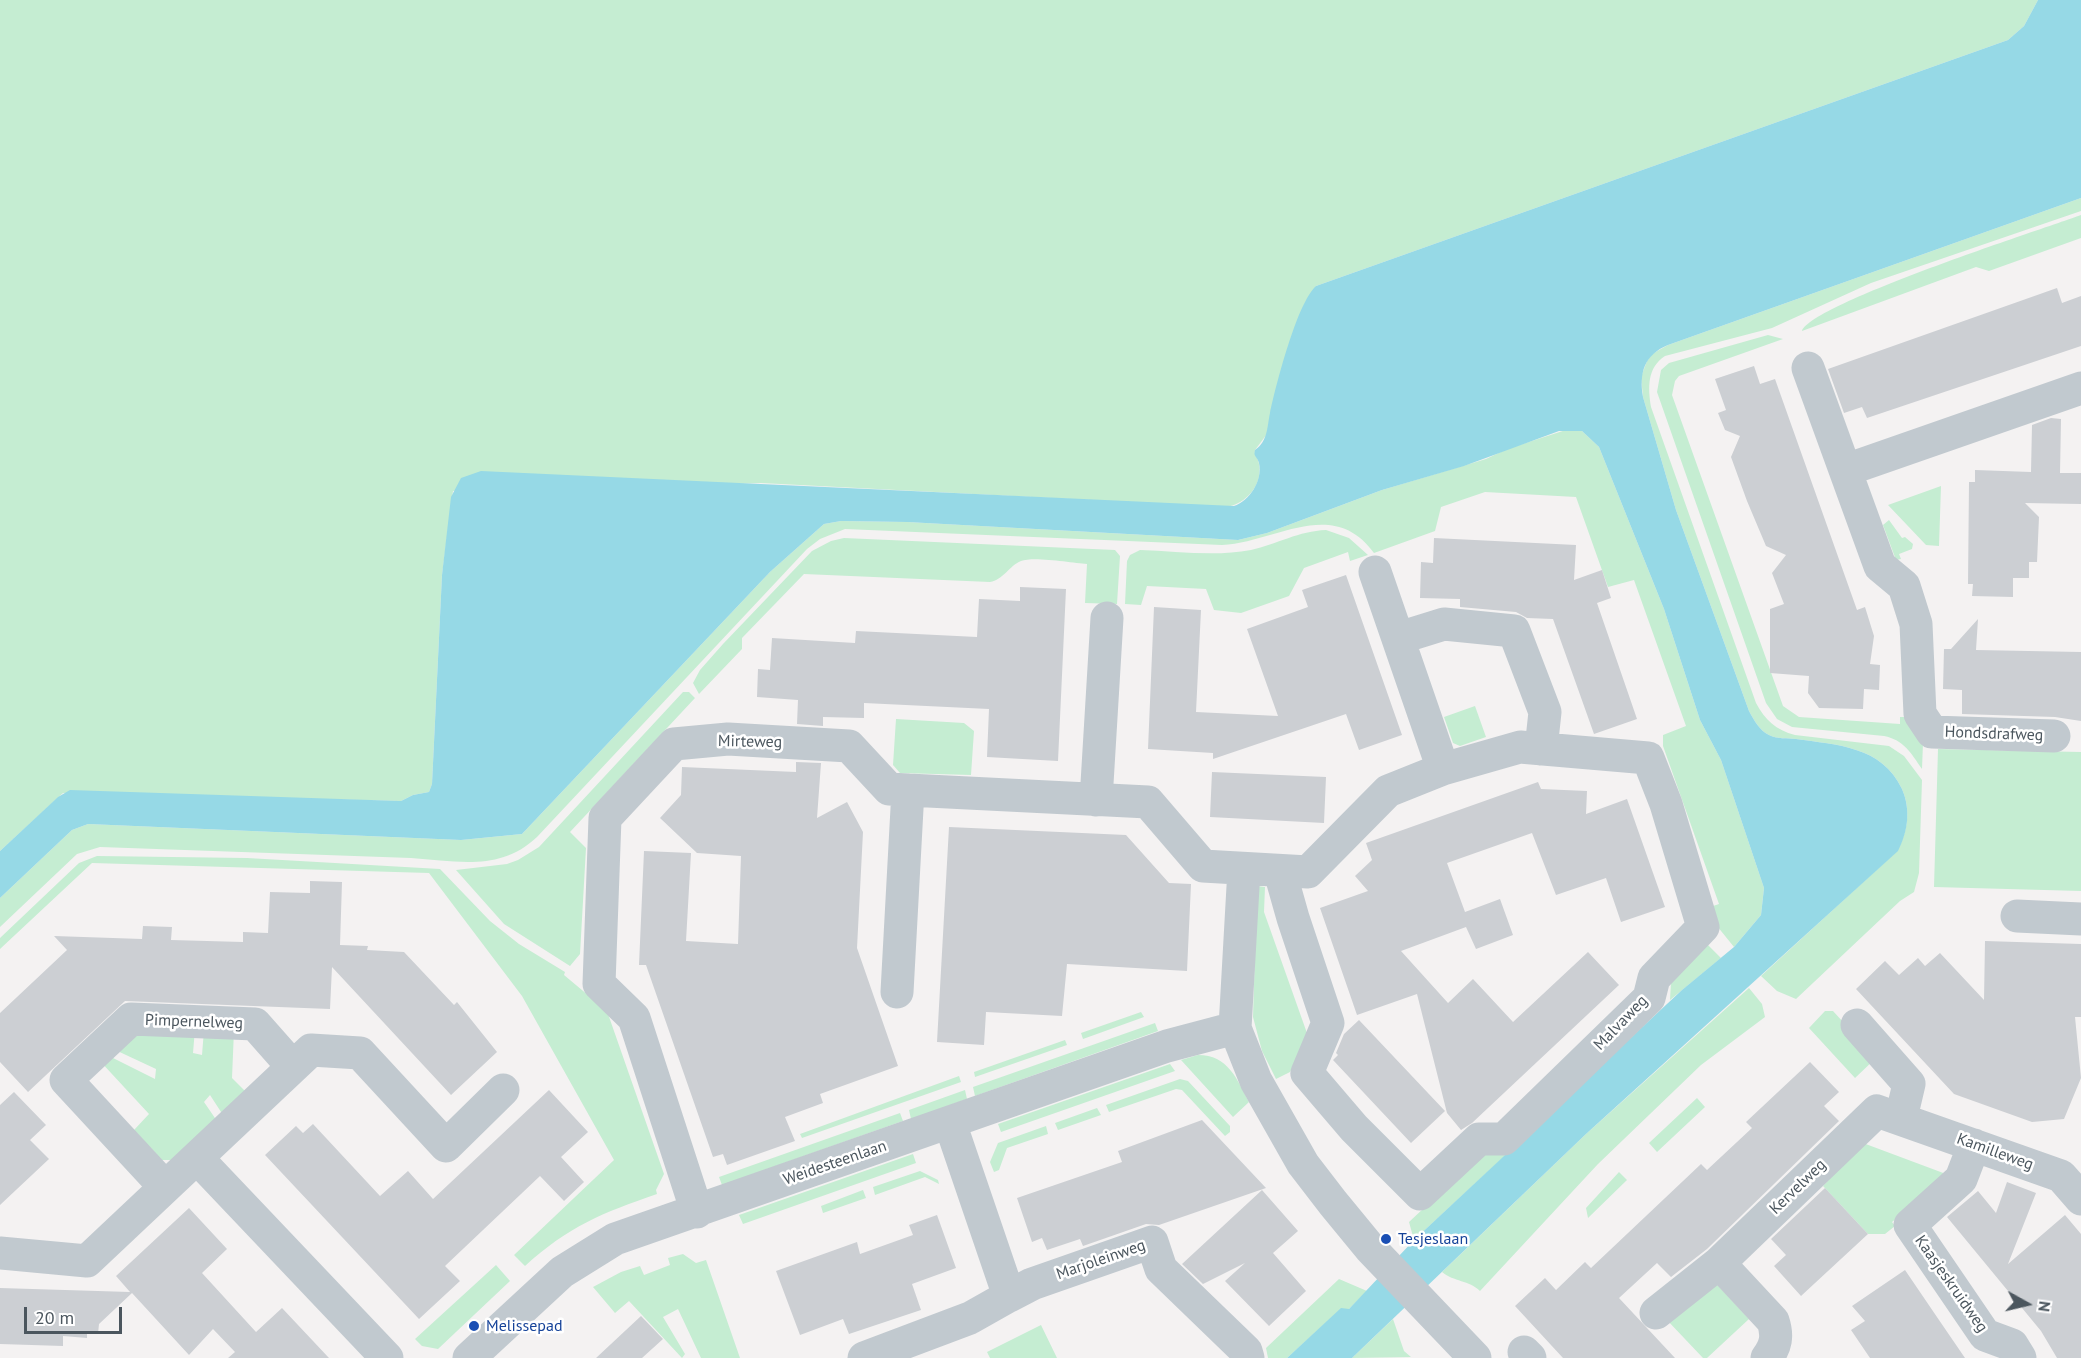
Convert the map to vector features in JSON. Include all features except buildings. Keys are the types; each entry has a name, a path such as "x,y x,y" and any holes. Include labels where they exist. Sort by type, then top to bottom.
{"street":[{"name":"Hondsdrafweg","path":"1808,368 1880,566 1904,586 1916,624 1920,714 1932,732 2054,736"},
{"path":"1846,470 2081,388"},
{"path":"1376,572 1443,769"},
{"path":"1096,800 1107,618"},
{"path":"1399,638 1444,624 1514,631 1545,712 1541,749"},
{"name":"Mirteweg","path":"697,1212 634,1018 599,984 605,819 674,744 728,739 849,746 889,789 1148,802 1203,866 1244,869"},
{"name":"Malvaweg","path":"1244,869 1308,872 1388,791 1443,769 1520,747 1648,758 1683,858 1703,927 1654,978 1648,998 1504,1139 1479,1139 1420,1194 1354,1128 1307,1073 1328,1023 1280,872"},
{"path":"897,992 908,790"},
{"path":"1244,869 1235,1028 1256,1081 1298,1155 1333,1203 1370,1248 1475,1358"},
{"path":"2017,916 2081,919"},
{"name":"Pimpernelweg","path":"165,1187 66,1080 131,1019 255,1024 293,1067"},
{"path":"1857,1025 1909,1084 1889,1114"},
{"name":"Weidesteenlaan","path":"469,1358 562,1272 615,1239 1167,1046 1235,1028"},
{"path":"0,1253 87,1261 311,1050 360,1053 446,1146 503,1090"},
{"name":"Kamilleweg","path":"1889,1114 2061,1176 2081,1199"},
{"name":"Kervelweg","path":"1656,1313 1719,1263 1889,1114"},
{"path":"950,1123 1010,1296"},
{"name":"Kaasjeskruidweg","path":"1974,1145 1961,1179 1910,1225 1985,1335 2012,1345 2020,1358"},
{"path":"197,1158 381,1356"},
{"name":"Marjoleinweg","path":"864,1358 970,1318 1032,1284 1152,1242 1161,1269 1246,1351 1248,1358"},
{"path":"1719,1263 1773,1321 1776,1330 1775,1346 1767,1358"}],"green space":[{"path":"0,0 2038,0 2024,26 2008,40 1316,286 1271,412 1267,434 1255,450 1260,472 1256,486 1246,498 1233,505 1226,507 761,483 453,491 442,575 432,784 429,792 413,795 401,801 63,793 0,851"},
{"path":"2081,198 2081,211 1871,283 1772,328 1665,356 1652,372 1649,385 1651,407 1759,709 1777,727 1795,735 1889,746 1904,756 1922,780 1919,873 1914,892 1900,901 1796,999 1777,991 1761,976 1897,851 1904,836 1907,805 1902,789 1893,775 1883,764 1870,756 1842,746 1772,736 1765,733 1755,721 1749,711 1676,510 1643,397 1641,377 1652,354 1668,345"},
{"path":"2081,215 2081,238 1989,271 1976,267 1802,331 1815,319 1844,303 1884,286"},
{"path":"1768,335 1783,339 1679,376 1675,381 1672,395 1783,706 1799,717 1900,724 1900,717 1906,717 1923,743 1922,769 1906,748 1891,738 1792,727 1777,719 1766,703 1657,392 1661,370 1669,363"},
{"path":"1569,429 1582,431 1599,447 1664,609 1700,720 1721,760 1764,888 1761,915 1734,947 1717,926 1710,907 1719,904 1663,746 1663,735 1686,726 1634,580 1608,587 1576,497 1485,492 1441,507 1435,531 1374,553 1358,536 1341,527 1322,525 1222,545 845,529 820,539 807,549 537,837 523,848 493,860 461,862 411,858 100,847 77,854 0,927 0,898 72,830 88,824 461,840 522,834 770,572 824,524 841,521 907,522 1238,540 1267,533 1382,490 1486,459 1507,449"},
{"path":"1941,486 1939,546 1926,545 1888,505"},
{"path":"1889,520 1902,538 1905,537 1913,544 1912,549 1899,554 1901,559 1896,560 1883,525"},
{"path":"1326,530 1349,538 1368,555 1350,561 1348,552 1304,568 1289,596 1241,613 1214,610 1206,589 1147,586 1141,605 1125,604 1127,561 1130,555 1140,550 1237,552 1251,550 1297,535"},
{"path":"844,538 1115,550 1120,556 1117,604 1085,603 1087,564 1053,560 1021,561 999,579 990,582 804,574 742,638 742,649 699,694 693,683 700,670 723,644 812,551 831,541"},
{"path":"683,692 689,692 695,698 570,832 586,848 580,954 570,966 504,924 456,870 507,864 539,847"},
{"path":"1475,706 1486,737 1460,746 1453,743 1444,717"},
{"path":"896,719 964,723 974,731 971,775 900,773 893,765"},
{"path":"1938,749 2081,752 2081,891 1934,887"},
{"path":"97,856 247,858 440,869 490,921 519,944 565,972 564,975 607,1011 664,1174 656,1190 657,1194 587,1222 556,1241 525,1266 514,1255 614,1160 522,996 429,873 92,863 0,949 0,938 79,863"},
{"path":"1257,886 1265,887 1264,912 1308,1036 1290,1072 1276,1079 1262,1051 1253,1017"},
{"path":"1707,944 1721,958 1670,1000 1671,982"},
{"path":"1749,988 1762,1004 1765,1017 1701,1065 1598,1164 1480,1291 1442,1272 1586,1134"},
{"path":"1825,1011 1833,1011 1876,1058 1855,1078 1809,1028"},
{"path":"1141,1012 1144,1017 1083,1039 1081,1033"},
{"path":"1155,1023 1158,1031 975,1096 973,1087"},
{"path":"134,1027 195,1029 193,1053 202,1055 204,1030 234,1030 232,1078 248,1094 223,1115 210,1095 204,1102 217,1121 176,1160 162,1160 134,1130 149,1114 99,1060 105,1054 155,1079 156,1069 111,1048"},
{"path":"1065,1040 1067,1045 975,1077 974,1072"},
{"path":"1198,1055 1217,1059 1236,1077 1249,1102 1233,1117 1181,1060"},
{"path":"1170,1064 1175,1071 1001,1132 998,1124"},
{"path":"959,1076 961,1082 802,1138 800,1134"},
{"path":"1180,1079 1188,1081 1230,1126 1230,1132 1225,1136 1182,1090 1176,1089 1109,1112 1106,1105"},
{"path":"965,1090 967,1099 911,1119 909,1110"},
{"path":"1697,1098 1705,1107 1657,1152 1649,1143"},
{"path":"1097,1108 1101,1115 1058,1130 1055,1123"},
{"path":"900,1113 903,1121 722,1185 719,1177"},
{"path":"1046,1126 1048,1134 1007,1148 999,1170 994,1172 990,1162 998,1143"},
{"path":"1863,1143 1954,1177 1927,1193 1892,1222 1895,1226 1885,1234 1868,1234 1823,1186"},
{"path":"1485,1151 1507,1154 1414,1240 1409,1222"},
{"path":"913,1154 916,1163 743,1224 739,1215"},
{"path":"920,1171 938,1180 939,1184 925,1177 875,1195 873,1187"},
{"path":"1619,1172 1627,1180 1588,1218 1586,1208"},
{"path":"863,1190 866,1198 823,1213 821,1206"},
{"path":"683,1254 696,1263 706,1260 740,1358 701,1358 678,1309 663,1317 685,1354 682,1358 629,1301 615,1313 593,1287 621,1272 640,1266 644,1275 670,1265 668,1258"},
{"path":"496,1265 510,1281 438,1349 422,1346 415,1339"},
{"path":"1710,1277 1749,1319 1707,1358 1703,1358 1666,1319"},
{"path":"1339,1279 1367,1291 1349,1309 1341,1309 1287,1358 1268,1358 1266,1348"},
{"path":"1393,1319 1404,1351 1411,1357 1352,1358"},
{"path":"1041,1325 1057,1358 990,1358 987,1352"}],"water":[{"path":"2038,0 2081,0 2081,198 1668,345 1653,354 1643,373 1643,397 1676,510 1749,711 1760,728 1772,736 1842,746 1857,750 1883,764 1902,789 1907,805 1906,828 1898,851 1586,1134 1352,1358 1287,1358 1341,1308 1349,1309 1414,1240 1682,990 1734,947 1761,915 1764,888 1721,760 1700,720 1664,609 1599,447 1582,431 1559,431 1464,466 1382,490 1267,533 1238,540 907,522 841,521 824,524 770,572 522,834 461,840 88,824 72,830 0,898 0,851 58,797 70,790 401,801 413,795 429,792 432,784 442,575 451,497 461,478 481,471 1234,506 1250,495 1257,483 1260,470 1254,454 1255,450 1266,433 1277,384 1295,326 1309,295 1316,286 2008,40 2024,26"}],"place":[{"name":"Tesjeslaan","path":"1386,1239"},
{"name":"Melissepad","path":"474,1326"}]}
